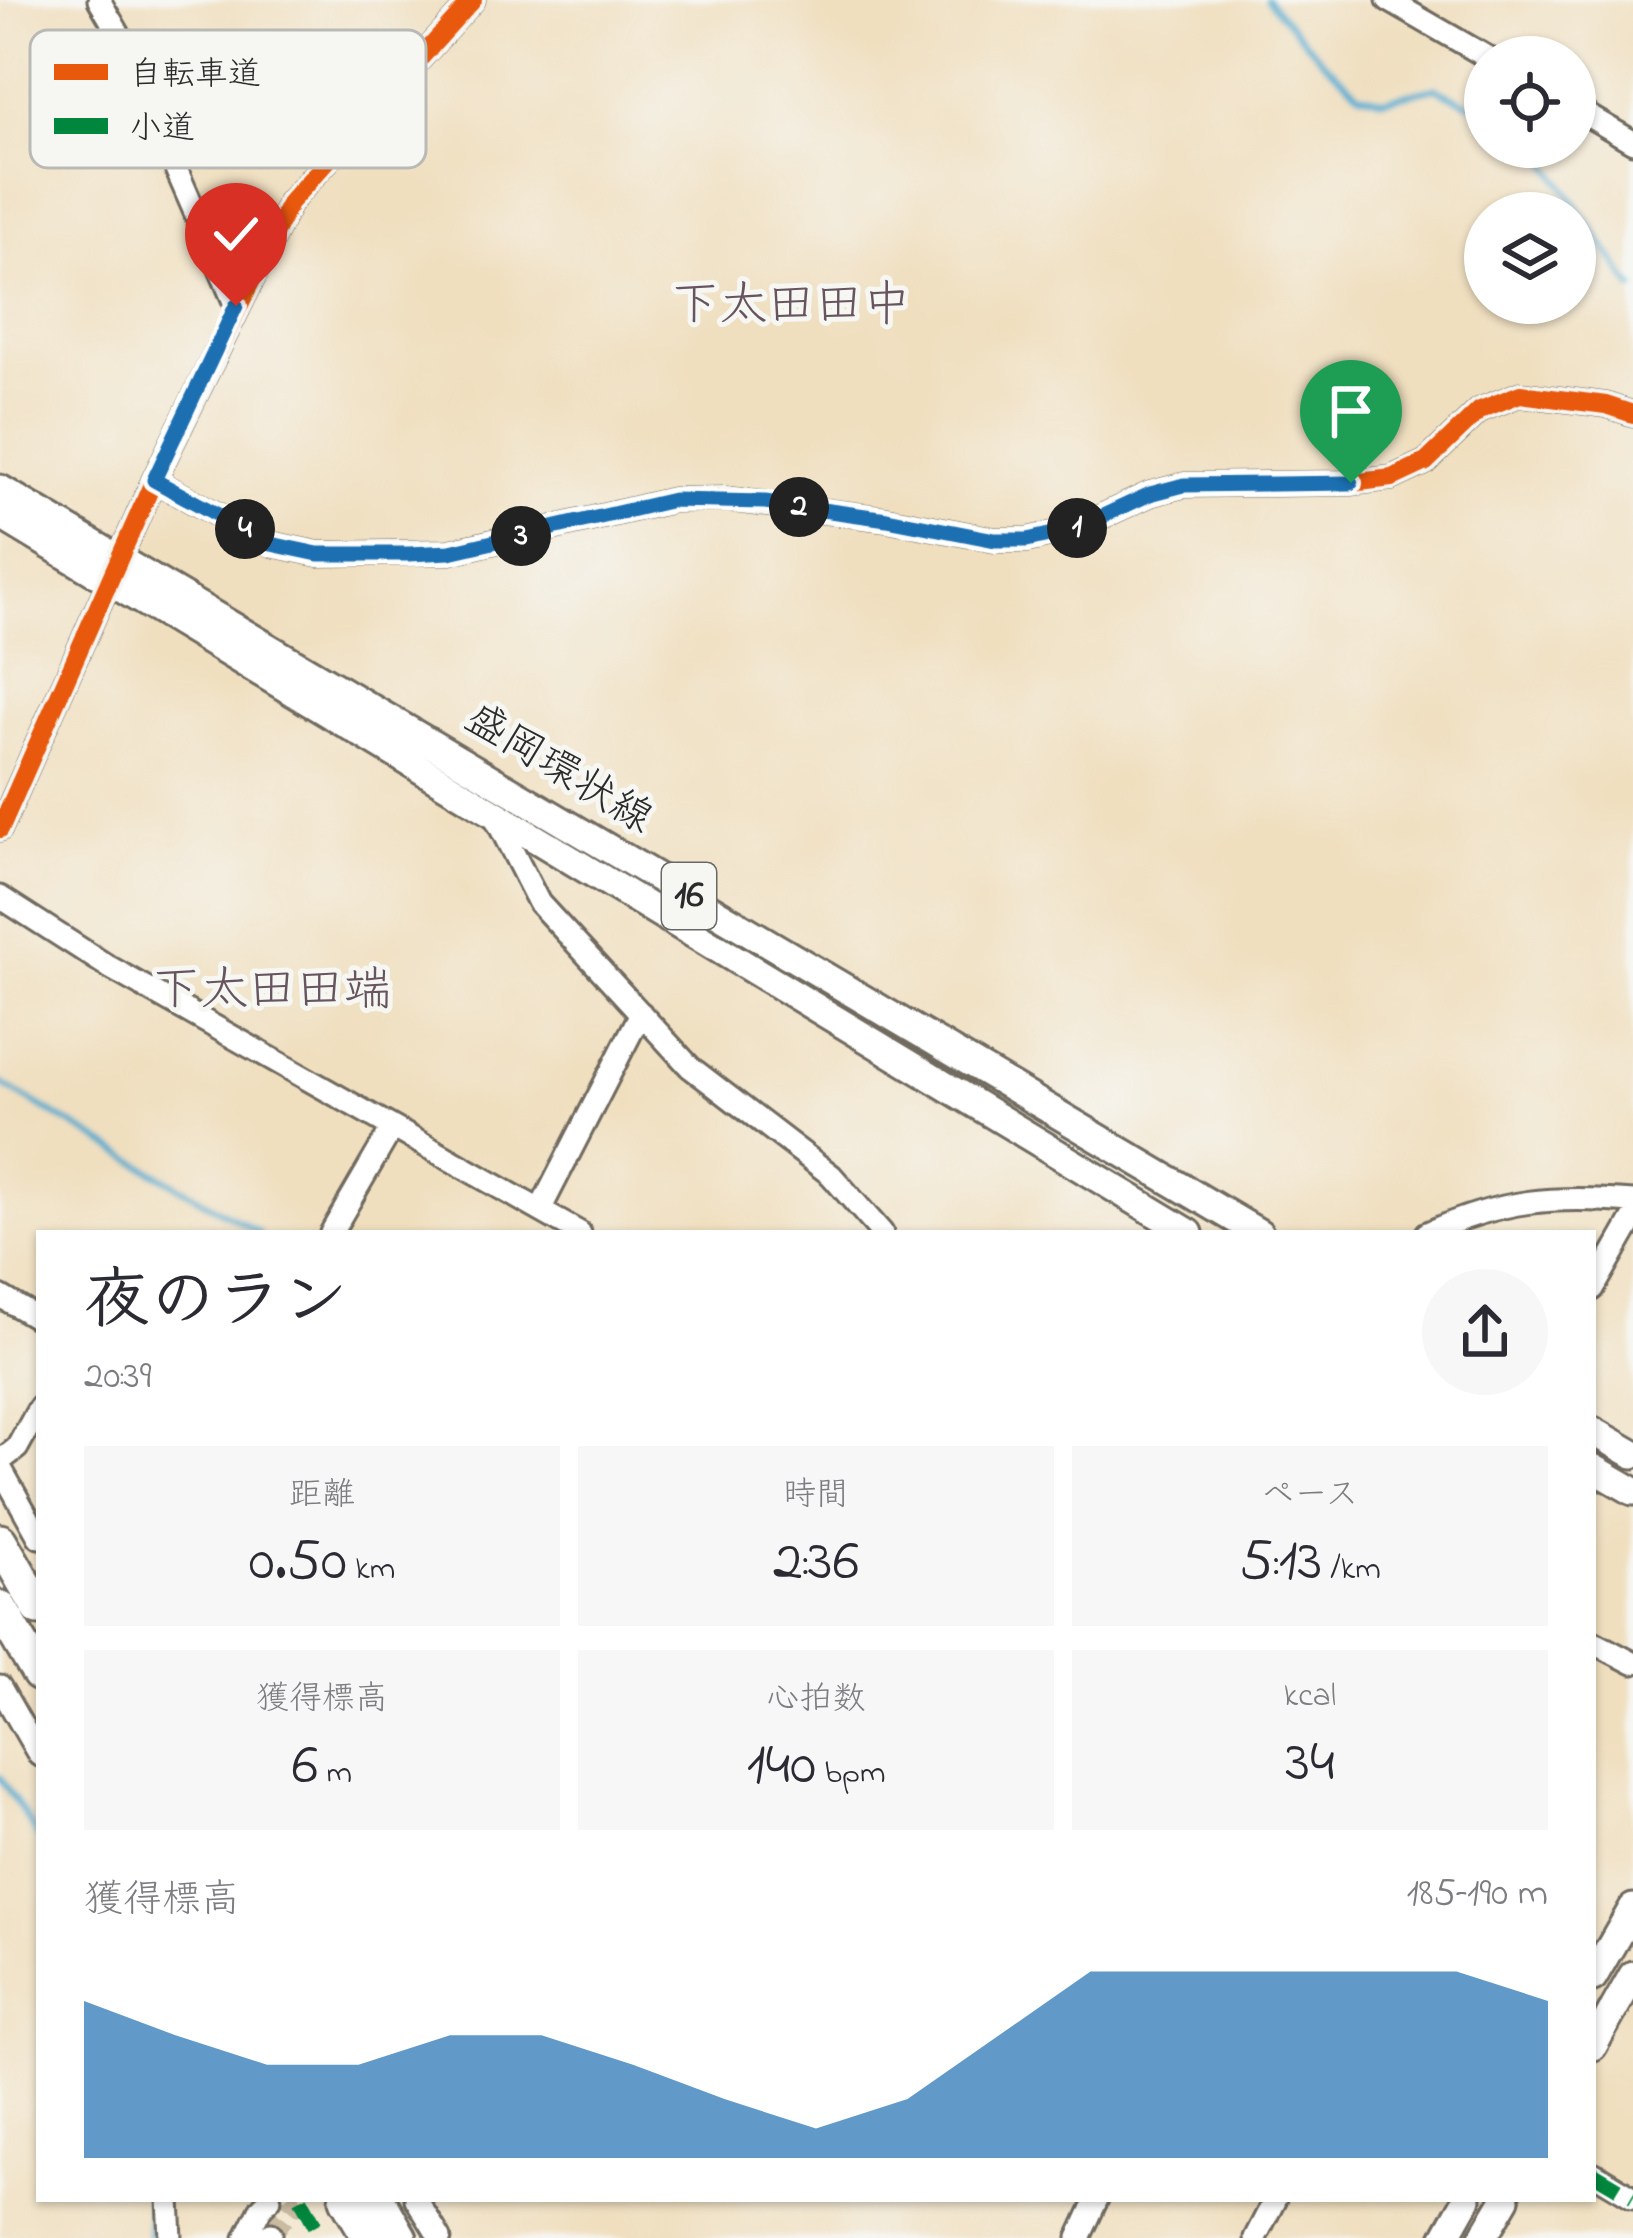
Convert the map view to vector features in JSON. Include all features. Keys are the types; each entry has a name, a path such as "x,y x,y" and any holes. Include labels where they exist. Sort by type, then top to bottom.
{"highway":[{"path":"0,1541 36,1603"},
{"path":"0,1608 36,1669"},
{"path":"349,2202 370,2238"},
{"path":"380,2202 400,2238"}],"main road":[{"name":"盛岡環状線","path":"0,489 115,569 491,810 1185,1230"},
{"name":"盛岡環状線","path":"0,514 115,569 1254,1230"},
{"path":"1596,1434 1633,1454"},
{"path":"1596,1470 1633,1491"},
{"path":"1596,1972 1633,1908"},
{"path":"1596,2041 1633,1975"},
{"path":"1445,2238 1465,2202"},
{"path":"1483,2238 1504,2202"}],"street":[{"path":"99,0 116,30"},
{"path":"426,52 473,0"},
{"path":"1388,0 1464,44"},
{"path":"1596,120 1633,142"},
{"path":"176,168 236,306"},
{"path":"0,830 236,306 290,202 321,168"},
{"path":"154,480 271,544 318,554 450,552 673,500 765,502 995,540 1027,540 1075,529 1150,494 1184,485 1351,483 1392,478 1426,462 1480,410 1520,394 1606,405 1633,414"},
{"path":"491,810 539,903 690,1067 831,1175 879,1230"},
{"path":"0,897 109,968 575,1230"},
{"path":"540,1210 641,1013"},
{"path":"333,1230 392,1128"},
{"path":"1433,1230 1476,1211 1568,1196 1633,1202"},
{"path":"1596,1284 1633,1219"},
{"path":"0,1296 36,1316"},
{"path":"30,1509 0,1464 17,1448 36,1413"},
{"path":"1596,1644 1633,1664"},
{"path":"0,1688 36,1750"},
{"path":"1596,2176 1633,2197"},
{"path":"169,2202 171,2238"},
{"path":"246,2238 267,2202"},
{"path":"418,2202 440,2238"},
{"path":"1079,2238 1096,2202"},
{"path":"1255,2238 1273,2202"}],"waterway":[{"path":"1267,0 1360,94 1383,100 1435,88 1464,101"},
{"path":"1551,168 1633,288"},
{"path":"0,1083 254,1230"},
{"path":"0,1777 36,1833"},
{"path":"148,2202 150,2238"}],"tunnel":[{"path":"271,2234 298,2202"}],"marked path":[{"path":"1596,2175 1633,2197"},
{"path":"303,2202 322,2238"}],"cycle path":[{"path":"426,52 473,0"},
{"path":"0,829 154,480 290,202 321,168"},
{"path":"154,480 271,544 318,554 450,552 673,500 725,499 887,519 995,540 1027,540 1075,529 1150,494 1184,485 1351,483 1392,478 1426,462 1480,410 1520,394 1606,405 1633,414"}],"district":[{"name":"下太田田中","path":"791,307"},
{"name":"下太田田端","path":"272,992"}],"route":[{"path":"236,306 154,480 271,544 318,554 450,552 673,500 765,502 995,540 1027,540 1075,529 1150,494 1184,485 1351,483"}]}
